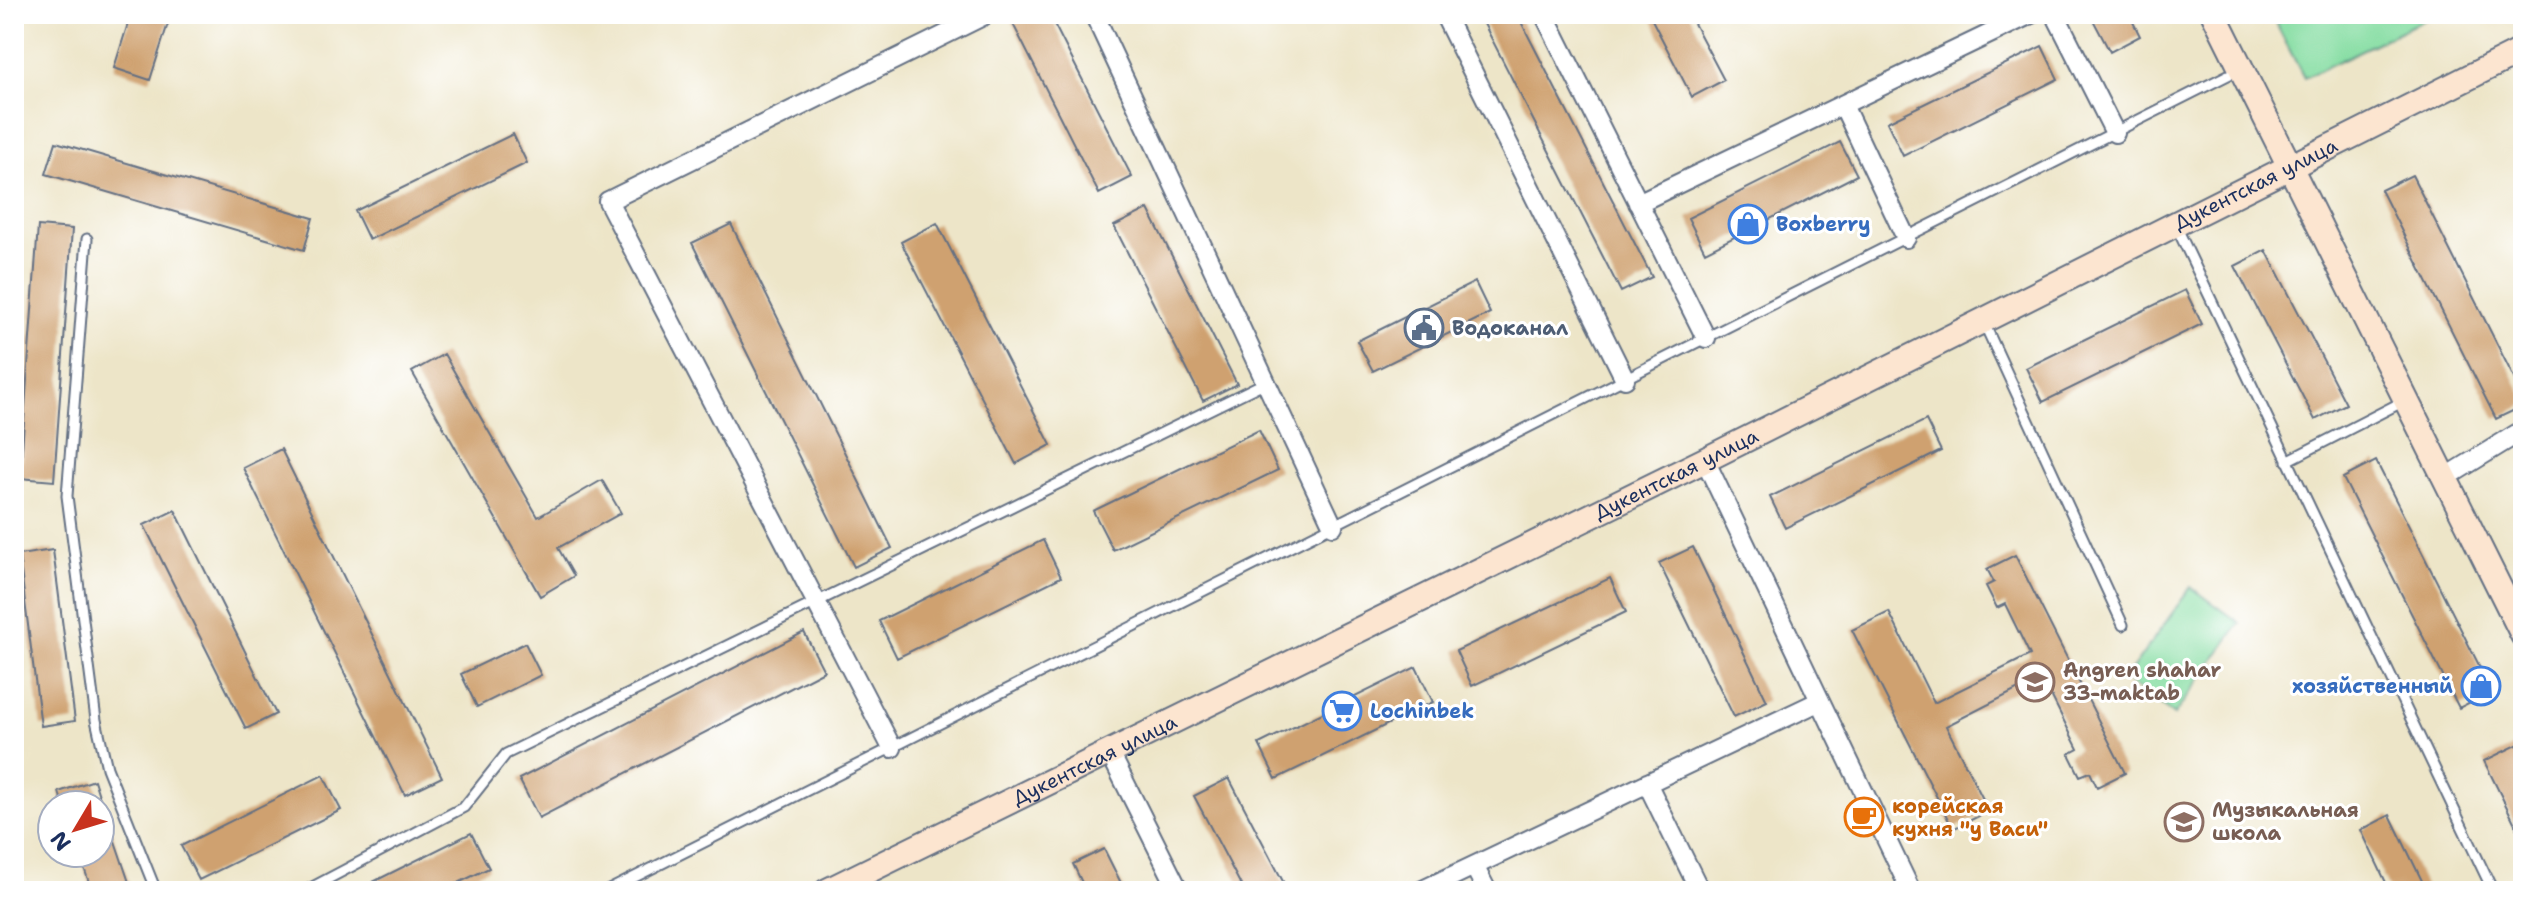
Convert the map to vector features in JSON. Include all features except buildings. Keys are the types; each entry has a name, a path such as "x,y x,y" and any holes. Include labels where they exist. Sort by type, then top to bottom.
{"main road":[{"path":"2214,14 2523,635"},
{"name":"Дукентская улица","path":"827,891 1705,460 2523,50"}],"street":[{"path":"892,748 608,201 987,14"},
{"path":"1094,14 1333,526"},
{"path":"1444,14 1625,379"},
{"path":"1544,14 1706,338"},
{"path":"1638,203 2031,14"},
{"path":"2055,14 2115,133"},
{"path":"1843,105 1906,238"},
{"path":"2445,478 2523,430"},
{"path":"1705,460 1911,891"},
{"path":"1421,891 1820,701"},
{"path":"1109,751 1179,891"},
{"path":"1647,783 1700,891"},
{"path":"1474,866 1487,891"}],"lane":[{"path":"607,891 2241,68"},
{"path":"2175,223 2493,891"},
{"path":"87,239 67,496 96,720 107,768 156,891"},
{"path":"1983,320 2123,625"},
{"path":"305,891 464,807 506,754 1266,382"},
{"path":"2287,461 2407,400"}],"green space":[{"path":"2271,14 2436,14 2304,78"},
{"path":"2191,587 2240,623 2174,715 2125,679"}],"place":[{"name":"Boxberry","path":"1748,224"},
{"name":"Водоканал","path":"1424,328"},
{"name":"Angren shahar 33-maktab","path":"2035,682"},
{"name":"хозяйственный","path":"2481,686"},
{"name":"Lochinbek","path":"1342,711"},
{"name":"корейская кухня \"у Васи\"","path":"1864,817"},
{"name":"Музыкальная школа","path":"2184,822"}]}
